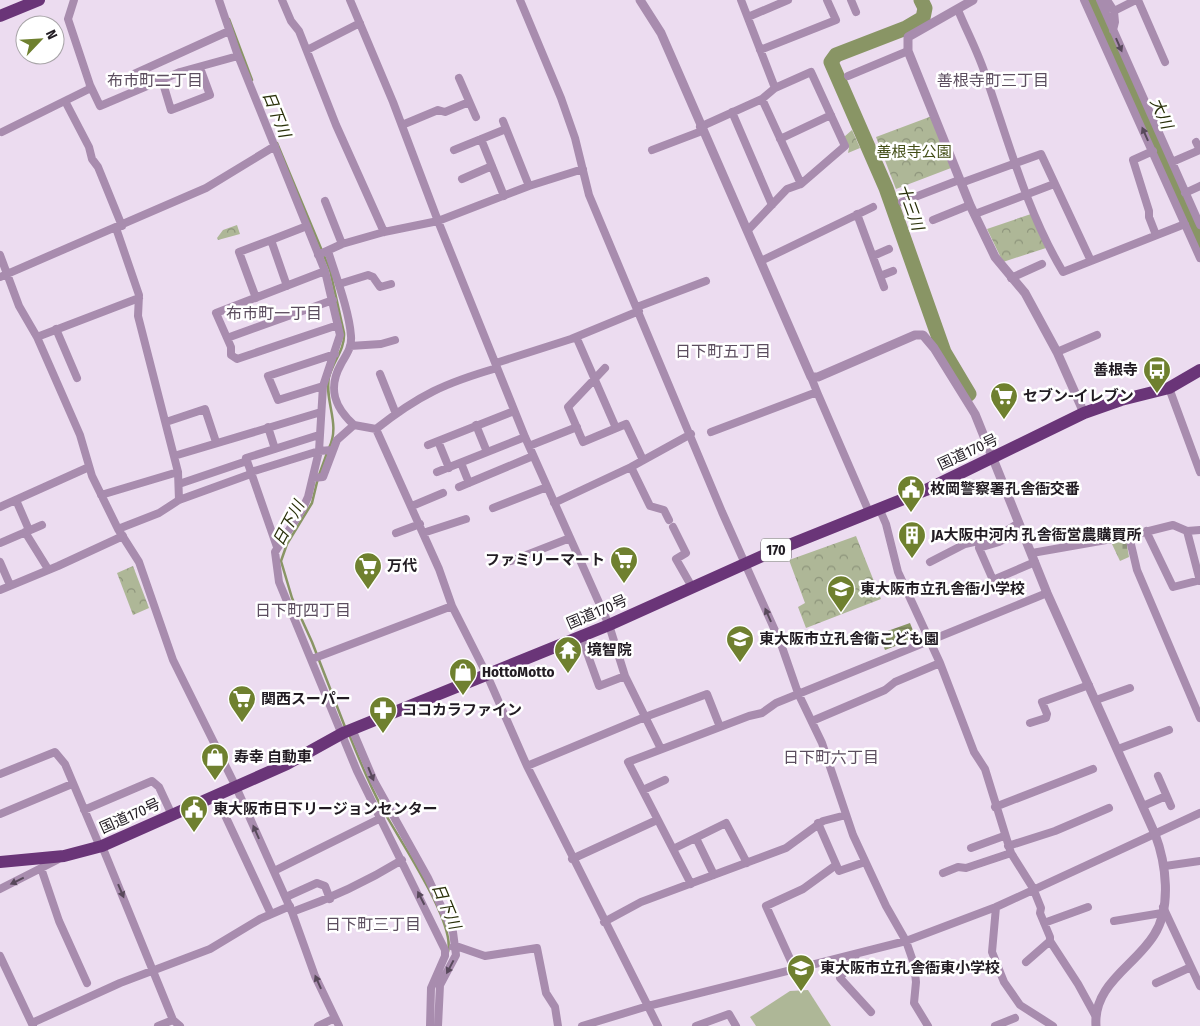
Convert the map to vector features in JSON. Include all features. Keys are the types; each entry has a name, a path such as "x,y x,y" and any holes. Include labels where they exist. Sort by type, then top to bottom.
{"highway":[{"path":"0,16 40,0"},
{"name":"国道170号","path":"0,862 64,856 101,847 287,764 348,731 609,625 745,564 993,459 1084,413 1120,400 1168,388 1200,370"}],"street":[{"path":"74,0 68,19 90,85 100,106 180,72 238,56"},
{"path":"219,0 238,56 307,226 339,284 351,336 350,346 335,381 335,404 341,414 354,424 376,429 432,390 570,339 706,281"},
{"path":"282,0 306,50 336,125 384,232"},
{"path":"350,0 402,125 438,221 533,456 609,625 625,676 661,749"},
{"path":"520,0 561,98 589,195 745,564 781,644 798,693 822,743 852,835 886,906 906,941 914,964 916,982 914,1003 928,1026"},
{"path":"640,0 661,33 701,129 748,230 817,392 874,510 886,524 898,572 940,663 974,752 985,769 1004,836 1009,849 1033,888 1050,941 1078,984 1095,1015"},
{"path":"741,0 775,88"},
{"path":"748,17 788,0"},
{"path":"760,50 836,20 827,0"},
{"path":"851,0 856,12"},
{"path":"973,0 908,37 908,51 970,205 976,214 995,257 1025,293 1057,352 1084,413"},
{"path":"1084,0 1152,151 1175,185 1185,193 1200,225"},
{"path":"1100,0 1172,162 1175,185 1185,224 1200,258"},
{"path":"1107,0 1114,11 1115,22 1113,30"},
{"path":"1114,11 1137,0 1165,62"},
{"path":"958,10 986,74 1040,229 1063,272 1134,246 1185,224"},
{"path":"306,50 360,23"},
{"path":"134,74 229,31"},
{"path":"848,76 908,51"},
{"path":"162,80 171,110 210,95 200,68"},
{"path":"652,150 701,129 732,112 762,99 775,88 811,72 846,146 801,184 787,189 748,230"},
{"path":"459,78 476,117"},
{"path":"2,132 90,89 90,85"},
{"path":"762,99 801,184"},
{"path":"65,101 92,159 98,167 119,227 139,298 138,316 178,472 179,500"},
{"path":"402,125 438,110 445,112 469,102"},
{"path":"732,112 772,205"},
{"path":"780,139 831,115"},
{"path":"454,150 481,139 505,125 529,186"},
{"path":"481,139 504,196"},
{"path":"1172,162 1200,150 1196,142"},
{"path":"4,276 206,188 275,146"},
{"path":"1152,151 1133,160 1156,235"},
{"path":"902,202 1041,154 1091,261"},
{"path":"462,179 492,166"},
{"path":"323,253 342,244 384,232 438,221 529,186 583,169"},
{"path":"976,214 1054,184"},
{"path":"1185,193 1200,186"},
{"path":"326,202 342,244"},
{"path":"933,220 970,205"},
{"path":"761,261 873,207"},
{"path":"856,214 884,287"},
{"path":"256,298 238,252 307,226"},
{"path":"271,240 287,286"},
{"path":"873,256 889,249"},
{"path":"316,478 323,477 326,450 319,435 323,386 340,335 325,271 323,253"},
{"path":"0,255 4,276 36,337 80,435 89,467 101,495 120,532 139,562 173,660 236,787 286,897 316,976 339,1026"},
{"path":"1011,278 1042,264"},
{"path":"325,271 216,313 231,347 232,355 237,359 338,325"},
{"path":"880,276 893,271"},
{"path":"339,284 368,275 380,286 391,284"},
{"path":"36,337 139,298"},
{"path":"227,338 333,300"},
{"path":"56,329 77,378"},
{"path":"811,377 818,377 915,335 923,335 934,348 975,414 1047,592 1155,834 1165,866 1162,909 1154,936 1106,989 1098,1003 1095,1015 1096,1026"},
{"path":"1057,352 1097,335"},
{"path":"350,346 381,344 395,340"},
{"path":"578,341 616,428"},
{"path":"323,386 278,400 268,376 335,354"},
{"path":"605,368 568,407 576,427 583,442 626,424 643,460"},
{"path":"380,374 396,414"},
{"path":"1168,388 1200,472"},
{"path":"711,432 817,392"},
{"path":"166,422 206,409 216,442"},
{"path":"428,445 514,410"},
{"path":"174,456 321,412"},
{"path":"0,590 58,566 159,513 179,500 248,475 251,472 326,450 354,424"},
{"path":"476,426 487,452"},
{"path":"268,427 275,449"},
{"path":"529,446 576,427"},
{"path":"376,429 424,533 452,606 487,675 527,766 572,859 658,1026"},
{"path":"554,503 631,467 690,434"},
{"path":"277,547 246,458 319,435"},
{"path":"437,472 525,436"},
{"path":"438,441 449,468"},
{"path":"326,450 304,508 277,547 275,558 279,582 316,657 348,731 374,781 397,836 447,917 450,948 431,988 430,1026"},
{"path":"459,487 533,456"},
{"path":"178,484 247,461"},
{"path":"461,462 469,483"},
{"path":"0,507 89,467"},
{"path":"631,467 650,506 664,510 686,554 676,558 692,587"},
{"path":"101,495 178,472"},
{"path":"493,508 547,486"},
{"path":"412,506 443,493"},
{"path":"16,500 27,531 48,569"},
{"path":"424,533 466,518"},
{"path":"396,533 420,524"},
{"path":"0,543 42,525"},
{"path":"1032,553 1128,536 1172,525 1187,531 1200,530"},
{"path":"1021,527 999,542 979,548 994,580 1035,562"},
{"path":"930,562 965,544 996,537 1021,527"},
{"path":"1146,531 1174,586 1200,580 1187,531"},
{"path":"1128,536 1137,570 1200,718"},
{"path":"511,561 570,538"},
{"path":"0,562 10,586"},
{"path":"691,884 628,762 762,713 776,703 798,693 1047,592"},
{"path":"316,657 452,606"},
{"path":"580,636 599,686 625,676"},
{"path":"812,722 885,690 895,682 940,663"},
{"path":"1030,724 1046,718 1047,714 1042,702 1089,685"},
{"path":"1096,700 1130,688"},
{"path":"527,766 645,716 707,694 720,727"},
{"path":"1118,749 1169,730"},
{"path":"0,956 32,1024 120,983 154,972 210,949 271,914 330,899 367,882 402,860 405,849 397,836 381,818 357,771 348,731"},
{"path":"0,774 55,752 65,764 173,1020 180,1026"},
{"path":"995,806 1093,769"},
{"path":"1158,776 1171,806"},
{"path":"642,790 665,780"},
{"path":"84,810 152,781 159,787 172,815"},
{"path":"0,814 72,784"},
{"path":"216,796 271,914"},
{"path":"1143,806 1166,796"},
{"path":"944,873 958,867 966,868 1109,808"},
{"path":"582,1026 648,1006 906,941 996,907 1033,888 1200,813"},
{"path":"604,922 641,902 786,848 818,823 846,815"},
{"path":"274,871 381,818"},
{"path":"572,859 657,820"},
{"path":"673,849 726,823 747,863"},
{"path":"818,823 839,871 865,862"},
{"path":"971,848 1004,836"},
{"path":"696,838 714,875"},
{"path":"0,889 64,856"},
{"path":"402,860 450,948 456,954 440,985 438,1026"},
{"path":"1165,866 1200,861"},
{"path":"794,970 766,906 803,889 836,865"},
{"path":"41,868 59,920 87,983"},
{"path":"286,897 317,883 326,886 330,899"},
{"path":"996,907 992,952 1004,982 1020,1006 1052,1026"},
{"path":"1044,924 1088,907"},
{"path":"1114,921 1162,909"},
{"path":"1162,909 1200,986"},
{"path":"1026,962 1050,941"},
{"path":"450,948 485,956 537,948 546,993 555,1007 558,1026"},
{"path":"857,954 840,978 871,1012"},
{"path":"1156,983 1191,967"},
{"path":"696,1026 729,1014 736,1026"},
{"path":"318,1026 335,1018"},
{"path":"995,1026 1015,1018"},
{"path":"158,1026 173,1020"}],"green space":[{"name":"善根寺公園","path":"932,116 951,168 896,189 876,137"},
{"path":"852,130 860,148 848,153 849,148 844,137"},
{"path":"1031,214 1046,248 1003,262 987,229"},
{"path":"237,225 240,234 218,240 217,238 223,230"},
{"path":"856,536 881,599 806,628 798,607 805,603 789,560"},
{"path":"1126,539 1129,557 1120,561 1111,542"},
{"path":"133,566 149,608 133,615 117,573"},
{"path":"808,990 831,1026 756,1026 750,1017 790,991"}],"shaded area":[{"path":"910,623 916,638 885,650 879,634"}],"waterway":[{"name":"十三川","path":"921,0 925,8 923,18 906,28 836,55 831,62 886,188 944,352 969,394"},
{"name":"大川","path":"1091,0 1200,241"},
{"name":"日下川","path":"229,19 252,80"},
{"name":"日下川","path":"277,143 330,270 344,333 343,345 329,377 328,386 333,421 332,439 329,448"},
{"name":"日下川","path":"327,453 312,503 287,544 281,561 292,598 312,642 345,727"},
{"name":"日下川","path":"349,734 377,799 435,901 448,938 448,952"}],"place":[{"name":"善根寺","path":"1157,394"},
{"name":"セブン-イレブン","path":"1004,420"},
{"name":"枚岡警察署孔舎衙交番","path":"911,513"},
{"name":"JA大阪中河内 孔舎衙営農購買所","path":"912,559"},
{"name":"ファミリーマート","path":"624,584"},
{"name":"万代","path":"368,590"},
{"name":"東大阪市立孔舎衙小学校","path":"841,613"},
{"name":"東大阪市立孔舎衛こども園","path":"740,663"},
{"name":"境智院","path":"568,674"},
{"name":"HottoMotto","path":"463,696"},
{"name":"関西スーパー","path":"242,723"},
{"name":"ココカラファイン","path":"383,734"},
{"name":"寿幸 自動車","path":"215,781"},
{"name":"東大阪市日下リージョンセンター","path":"194,833"},
{"name":"東大阪市立孔舎衙東小学校","path":"801,992"}],"district":[{"name":"布市町二丁目","path":"155,80"},
{"name":"善根寺町三丁目","path":"993,80"},
{"name":"布市町一丁目","path":"274,313"},
{"name":"日下町五丁目","path":"723,351"},
{"name":"日下町四丁目","path":"303,610"},
{"name":"日下町六丁目","path":"831,757"},
{"name":"日下町三丁目","path":"373,924"}]}
